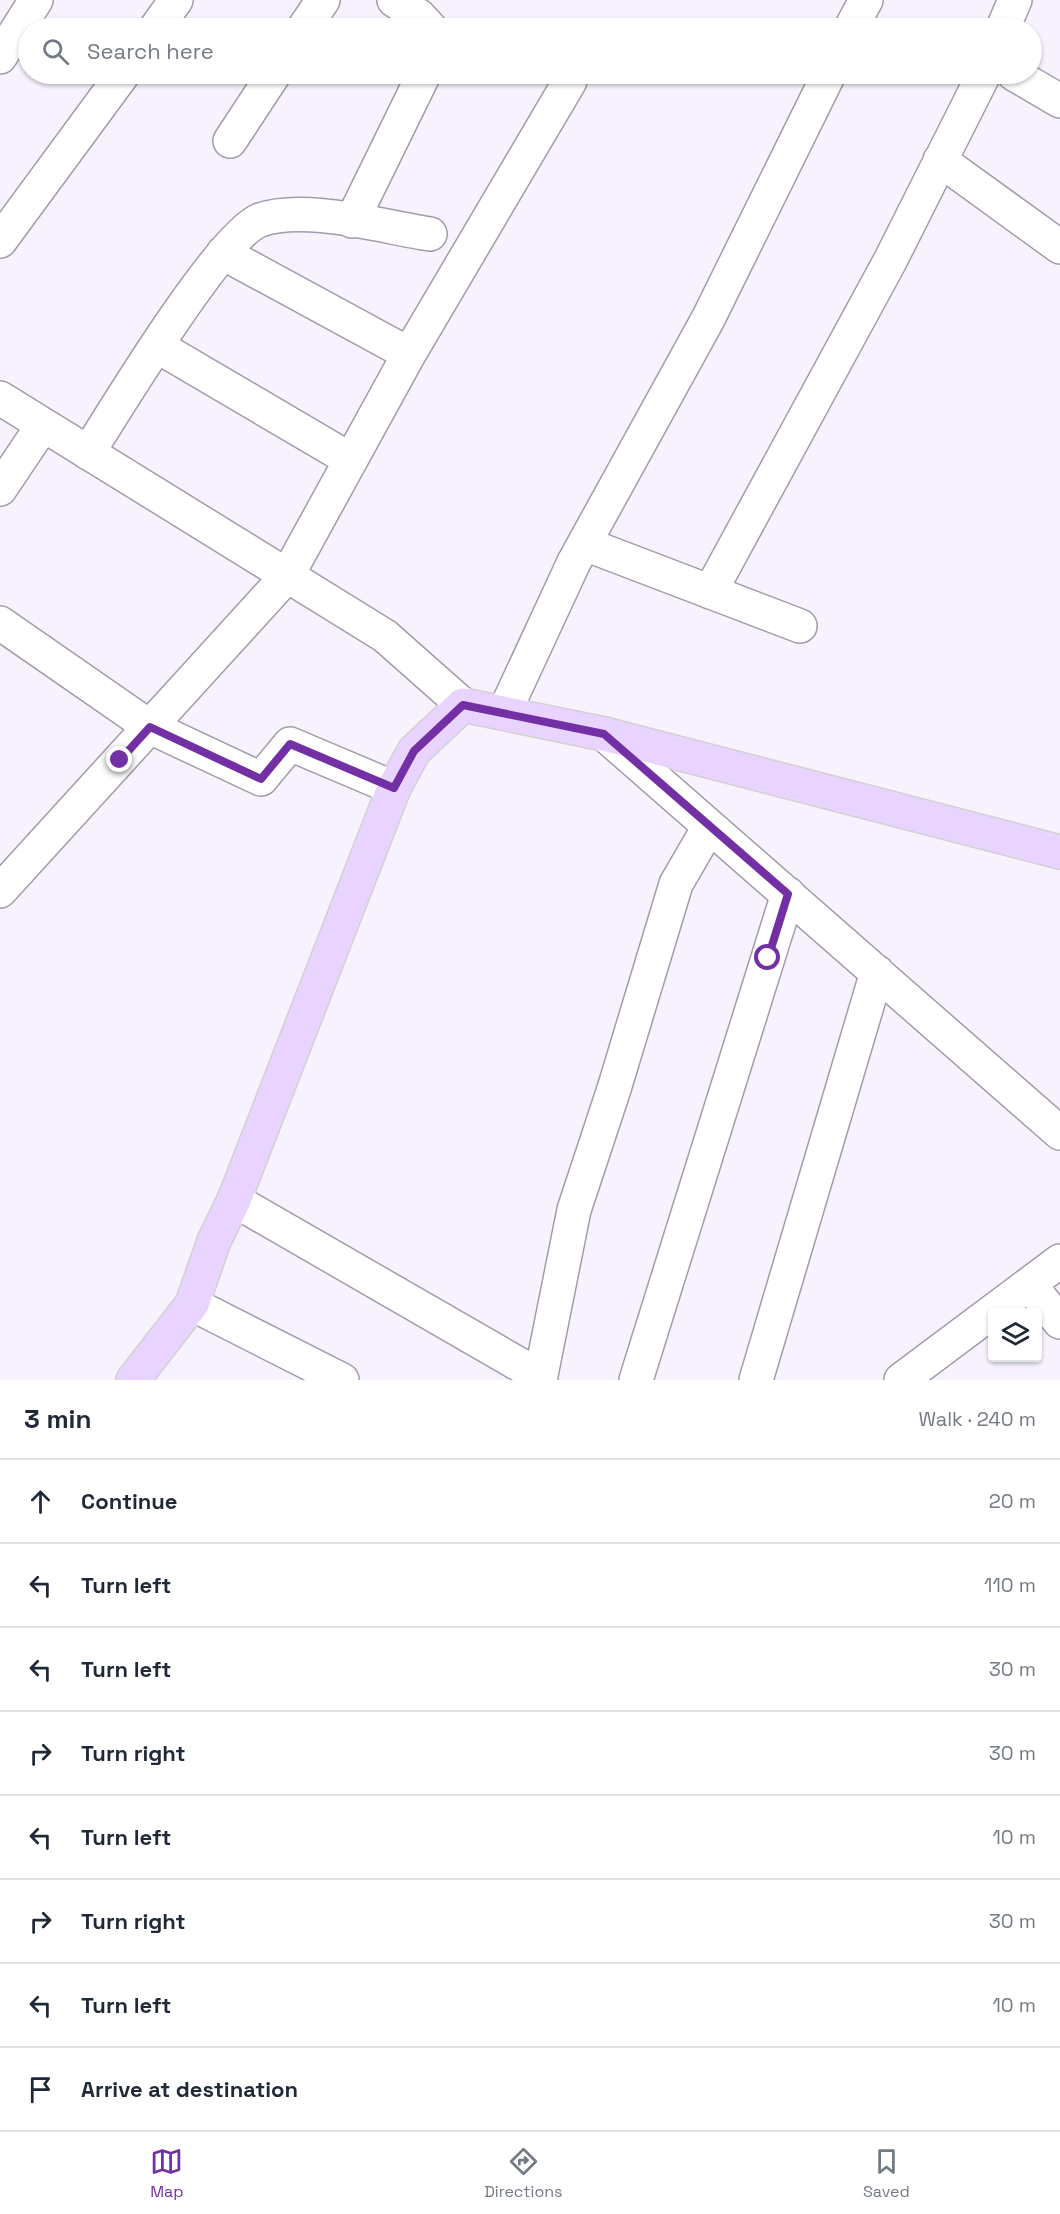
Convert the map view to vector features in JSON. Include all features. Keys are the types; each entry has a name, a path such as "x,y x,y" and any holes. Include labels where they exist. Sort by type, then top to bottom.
{"main road":[{"path":"133,1380 192,1304 214,1241 234,1200 394,788 414,751 463,705 604,734 1060,852"}],"street":[{"path":"25,18 36,0"},
{"path":"163,18 176,0"},
{"path":"311,18 323,0"},
{"path":"394,0 421,18"},
{"path":"856,18 866,0"},
{"path":"1007,18 1015,0"},
{"path":"0,57 18,28"},
{"path":"0,241 116,84"},
{"path":"230,141 267,84"},
{"path":"352,221 419,84"},
{"path":"0,891 287,576 409,354 568,84"},
{"path":"504,713 585,544 708,319 824,84"},
{"path":"710,592 890,261 979,84"},
{"path":"1031,84 1060,101"},
{"path":"940,160 1060,247"},
{"path":"88,453 222,253 259,221 304,213 430,234"},
{"path":"222,253 409,354"},
{"path":"158,346 351,460"},
{"path":"0,398 385,636 463,705"},
{"path":"0,489 43,425"},
{"path":"585,544 800,626"},
{"path":"0,623 150,727 261,779 290,744 394,788"},
{"path":"604,734 1060,1132"},
{"path":"234,1200 541,1378 574,1210 614,1089 676,884 709,828"},
{"path":"636,1380 788,894"},
{"path":"756,1380 877,972"},
{"path":"901,1380 1060,1261"},
{"path":"1029,1284 1060,1322"},
{"path":"192,1304 342,1380"}],"route":[{"path":"120,760 150,727 261,779 290,744 394,788 414,751 463,705 604,734 709,828 788,894 768,958"}]}
